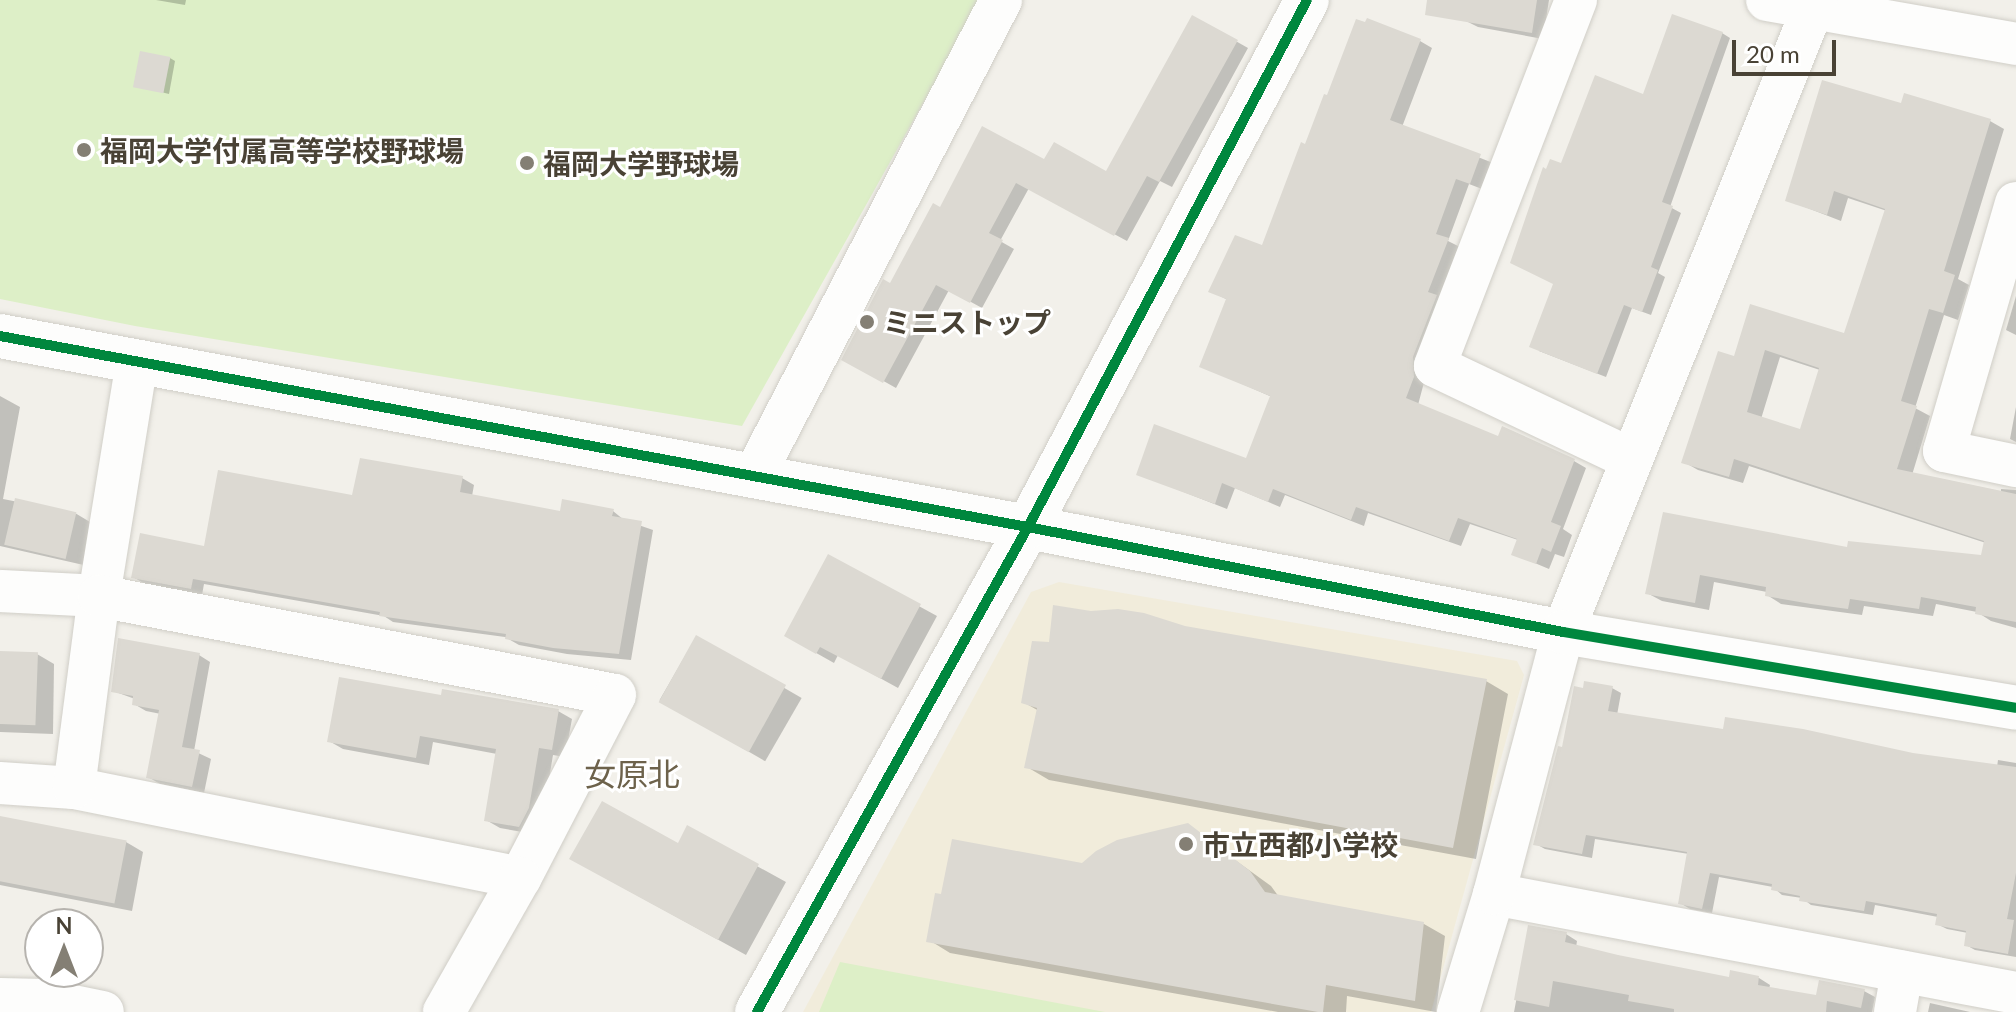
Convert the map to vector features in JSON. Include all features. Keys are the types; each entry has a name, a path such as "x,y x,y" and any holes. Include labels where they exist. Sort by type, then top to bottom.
{"street":[{"path":"754,476 1001,0"},
{"path":"757,1012 1028,527 1307,0"},
{"path":"1576,0 1435,366 1631,459"},
{"path":"1767,0 1814,4 2016,44"},
{"path":"1458,1012 1494,894 1563,632 1814,4"},
{"path":"2016,203 2009,251 1944,451 2016,466"},
{"path":"0,336 1028,527 1563,632 2016,708"},
{"path":"74,788 99,596 137,362"},
{"path":"0,591 99,596 615,695 520,878 444,1012"},
{"path":"0,783 74,788 520,878"},
{"path":"1494,894 2016,993"},
{"path":"1895,1012 1902,972"},
{"path":"0,999 44,1000 103,1012"}],"shaded area":[{"name":"市立西都小学校","path":"1059,582 1517,661 1524,675 1431,1012 803,1012 1031,592"}],"green space":[{"name":"福岡大学野球場","path":"0,0 981,0 742,426 135,326 0,299"},
{"path":"840,962 1105,1012 819,1012"}],"building":[{"path":"1427,0 1537,0 1532,33 1425,15"},
{"path":"1672,14 1723,32 1662,202 1673,206 1651,267 1658,270 1642,312 1624,305 1597,374 1529,347 1553,284 1510,263 1543,167 1546,169 1550,159 1561,163 1595,75 1643,94"},
{"path":"1192,15 1238,40 1159,182 1147,176 1114,236 1016,183 989,233 1003,240 970,303 936,285 883,383 841,360 883,279 890,283 933,203 940,207 982,126 1044,159 1054,142 1106,171"},
{"path":"1367,18 1421,39 1390,120 1481,154 1470,184 1456,179 1436,234 1449,238 1428,292 1437,295 1413,357 1414,377 1406,398 1498,436 1502,426 1575,459 1551,522 1561,526 1551,552 1542,548 1536,564 1511,555 1517,539 1458,518 1449,541 1356,507 1351,520 1273,489 1268,502 1222,483 1215,504 1136,475 1154,424 1246,458 1270,396 1199,367 1226,299 1208,292 1235,235 1262,245 1301,142 1305,144 1324,94 1327,95 1356,19 1365,22"},
{"path":"140,51 170,57 163,93 133,87"},
{"path":"1822,80 1901,103 1904,93 1991,119 1944,271 1955,275 1943,313 1929,309 1901,401 1917,406 1897,469 2016,494 2016,622 1975,614 1976,607 1921,597 1919,609 1850,599 1848,609 1811,604 1765,596 1766,587 1700,575 1695,603 1645,594 1663,512 1847,547 1848,541 1981,555 1984,541 1734,459 1729,477 1681,463 1718,351 1734,356 1750,304 1844,333 1885,209 1834,191 1827,215 1785,201","holes":["1765,350 1819,368 1800,429 1747,412"]},
{"path":"360,458 463,476 460,492 560,511 562,499 614,509 612,516 642,521 619,654 553,648 505,639 506,634 379,616 380,612 193,579 191,589 131,578 140,533 204,546 218,470 352,495"},
{"path":"15,498 76,512 66,559 4,545"},
{"path":"828,554 921,604 881,679 820,647 816,654 784,636"},
{"path":"1053,605 1091,611 1118,609 1144,613 1185,626 1487,679 1453,848 1024,768 1037,708 1021,703 1032,641 1049,642"},
{"path":"696,635 786,685 749,752 659,702"},
{"path":"118,638 200,653 182,747 200,750 192,787 146,778 159,710 132,705 133,696 111,692"},
{"path":"0,651 38,652 35,725 0,724"},
{"path":"339,677 441,695 442,689 559,709 552,750 539,748 529,808 519,827 484,821 496,749 420,736 416,758 327,742"},
{"path":"1584,681 1613,686 1608,711 1723,729 1725,717 1803,729 1913,753 2016,767 2016,873 2007,919 2014,920 2008,954 1964,946 1966,931 1935,925 1937,914 1866,901 1864,911 1799,901 1800,896 1771,890 1772,884 1710,873 1702,909 1678,904 1687,852 1586,835 1582,854 1533,845 1558,746 1562,747 1574,686 1583,688"},
{"path":"602,801 678,843 687,825 759,864 718,940 569,859"},
{"path":"0,816 127,841 114,903 0,881"},
{"path":"1188,823 1250,871 1265,892 1424,922 1415,1001 1326,985 1323,1012 1318,1012 926,942 935,893 941,894 952,839 1082,863 1117,840"},
{"path":"1528,925 1567,932 1565,942 1618,955 1729,977 1730,970 1759,976 1758,985 1816,995 1819,980 1865,989 1861,1008 1827,1001 1826,1012 1674,1012 1674,1009 1628,1001 1629,995 1553,981 1549,1007 1514,1000"}],"cycle path":[{"path":"757,1012 1028,527 1307,0"},
{"path":"0,336 1028,527 1563,632 2016,708"}],"place":[{"name":"福岡大学付属高等学校野球場","path":"84,150"},
{"name":"福岡大学野球場","path":"527,163"},
{"name":"ミニストップ","path":"867,322"},
{"name":"市立西都小学校","path":"1186,844"}],"district":[{"name":"女原北","path":"632,774"}]}
